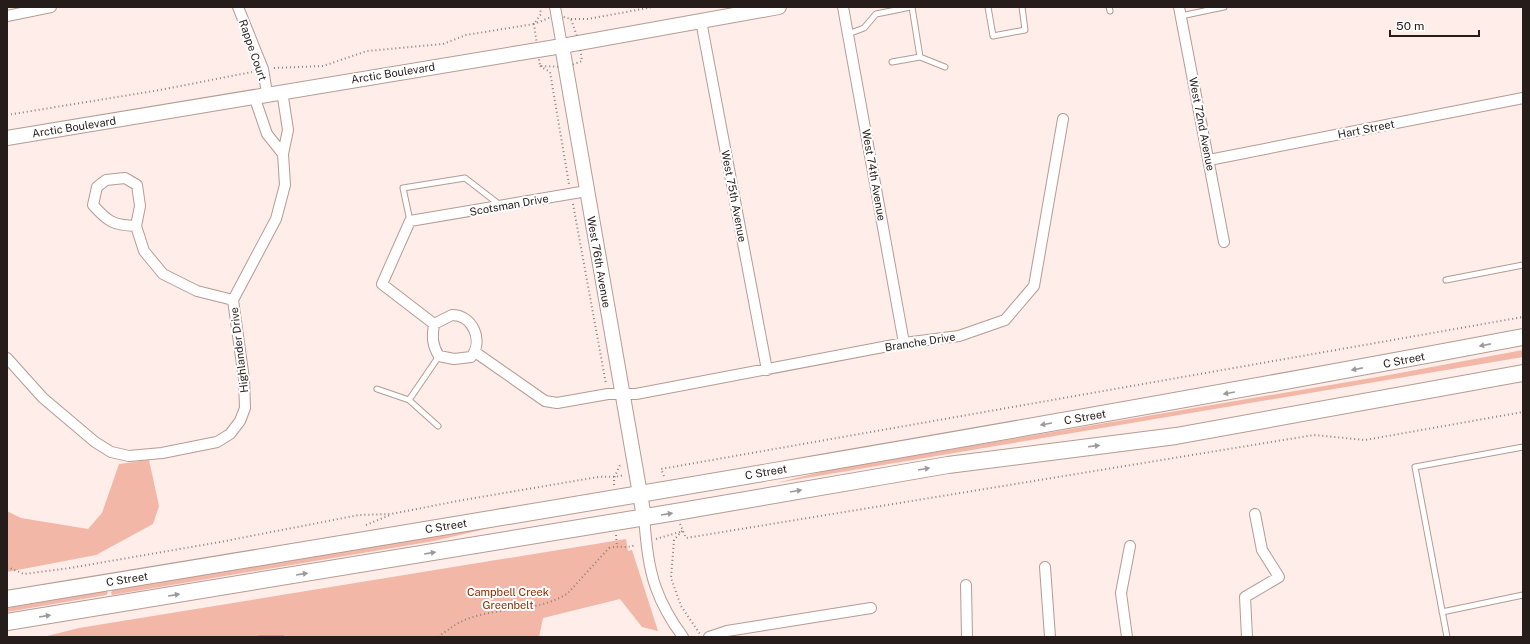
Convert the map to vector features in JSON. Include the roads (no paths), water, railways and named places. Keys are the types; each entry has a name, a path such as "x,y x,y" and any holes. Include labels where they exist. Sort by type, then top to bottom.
{"main road":[{"name":"Arctic Boulevard","path":"7,138 260,94 562,46 771,8"},
{"name":"West 76th Avenue","path":"562,46 644,517"},
{"name":"C Street","path":"7,599 1235,392 1523,337"},
{"path":"7,622 644,517 948,465 1176,436 1523,373"}],"street":[{"path":"7,16 52,7"},
{"name":"Rappe Court","path":"238,7 263,69 260,94"},
{"name":"West 76th Avenue","path":"554,7 562,46"},
{"name":"West 74th Avenue","path":"843,7 904,343"},
{"name":"West 72nd Avenue","path":"1180,11 1224,242"},
{"name":"West 75th Avenue","path":"701,21 767,370"},
{"name":"Highlander Drive","path":"7,358 42,398 95,442 111,452 129,456 162,454 217,442 230,434 240,421 244,408 244,379 233,300 276,219 285,185 283,154 288,130 282,91"},
{"path":"260,94 267,134 283,154"},
{"name":"Hart Street","path":"1209,160 1523,98"},
{"name":"Branche Drive","path":"475,352 545,401 557,403 608,394 622,395 767,370 904,343 959,336 1005,320 1034,286 1063,119"},
{"path":"136,226 117,225 106,219 93,205 97,187 106,180 124,178 137,185 140,206 136,226 144,251 163,274 196,292 233,300"},
{"name":"Scotsman Drive","path":"410,221 587,191"},
{"path":"410,221 382,284 434,324"},
{"path":"452,315 465,317 475,333 477,343 475,352 471,357 464,358 454,359 439,356 433,347 432,337 434,324 452,315"},
{"path":"1247,637 1245,597 1279,577 1262,550 1254,514"},
{"path":"644,517 646,542 656,588 672,621 682,637"},
{"path":"1127,637 1121,593 1130,546"},
{"path":"1045,567 1050,637"},
{"path":"966,585 967,637"},
{"path":"708,637 727,631 871,608"}],"lane":[{"path":"848,34 864,28 876,14 896,8 911,7 920,57"},
{"path":"988,7 993,36 1025,30 1022,7"},
{"path":"1180,11 1224,7"},
{"path":"892,62 920,57 945,67"},
{"path":"410,221 404,188 465,178 501,206"},
{"path":"1446,280 1523,265"},
{"path":"409,400 439,356"},
{"path":"378,389 409,400 438,426"},
{"path":"1447,637 1415,467 1523,447"},
{"path":"1442,612 1523,595"}],"waterway":[{"path":"259,637 283,637"}],"park label":[{"name":"Campbell Creek Greenbelt","path":"508,598"}]}
